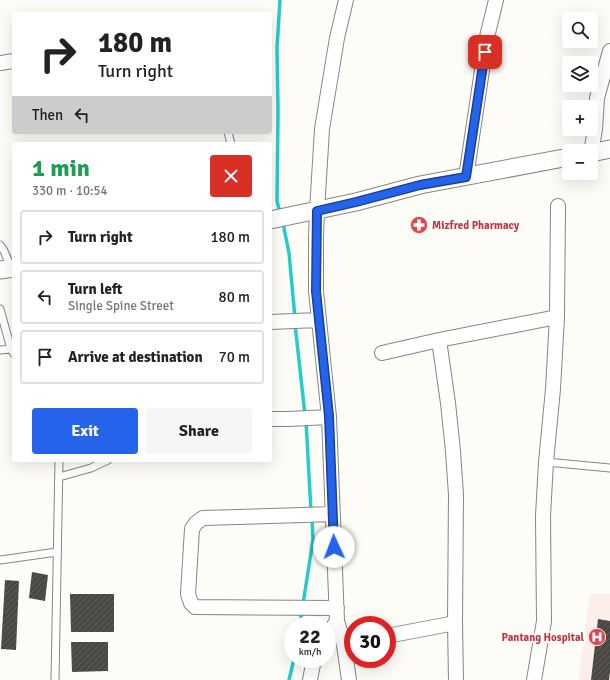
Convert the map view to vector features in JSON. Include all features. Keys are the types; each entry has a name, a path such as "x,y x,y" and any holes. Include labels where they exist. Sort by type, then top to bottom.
{"street":[{"path":"344,633 337,615 326,515 329,416 316,291 317,211 322,129 337,38 346,0"},
{"path":"466,177 487,37 496,0"},
{"path":"592,144 597,98 610,51"},
{"path":"0,63 12,61"},
{"path":"598,152 610,149"},
{"path":"272,219 317,211 420,185 562,158"},
{"path":"534,680 544,621 543,516 557,317 558,206"},
{"path":"382,353 439,340 557,317"},
{"path":"272,322 319,320"},
{"path":"439,340 448,403 456,495 456,680"},
{"path":"272,419 314,418 329,416"},
{"path":"326,515 303,514 203,518 196,523 192,529 188,594 191,603 195,607 296,608 312,609 337,615"},
{"path":"396,634 455,623"},
{"path":"310,680 312,668"},
{"path":"349,668 349,680"}],"lane":[{"path":"0,245 8,260 8,269"},
{"path":"0,309 12,348"},
{"path":"0,350 12,351"},
{"path":"55,680 59,462"},
{"path":"59,477 91,468 104,462"},
{"path":"546,462 610,468"},
{"path":"0,560 57,552"}],"shaded area":[{"name":"Pantang Hospital","path":"590,594 610,594 610,680 578,680"}],"building":[{"path":"32,572 48,575 45,601 29,598"},
{"path":"5,580 19,581 16,650 1,649"},
{"path":"70,594 114,594 114,632 71,632"},
{"path":"598,619 610,621 609,680 591,680"},
{"path":"71,642 108,642 108,671 72,672"}],"waterway":[{"path":"280,0 277,48 277,201 280,213"},
{"path":"283,223 289,253 295,318"},
{"path":"295,324 305,415"},
{"path":"306,421 311,511"},
{"path":"303,604 313,540 312,517"},
{"path":"301,616 302,610"},
{"path":"289,680 292,668"}],"place":[{"name":"Mizfred Pharmacy","path":"419,225"},
{"name":"Pantang Hospital","path":"597,637"}],"route":[{"path":"334,547 329,416 316,291 317,211 420,185 466,177 485,52"}]}
